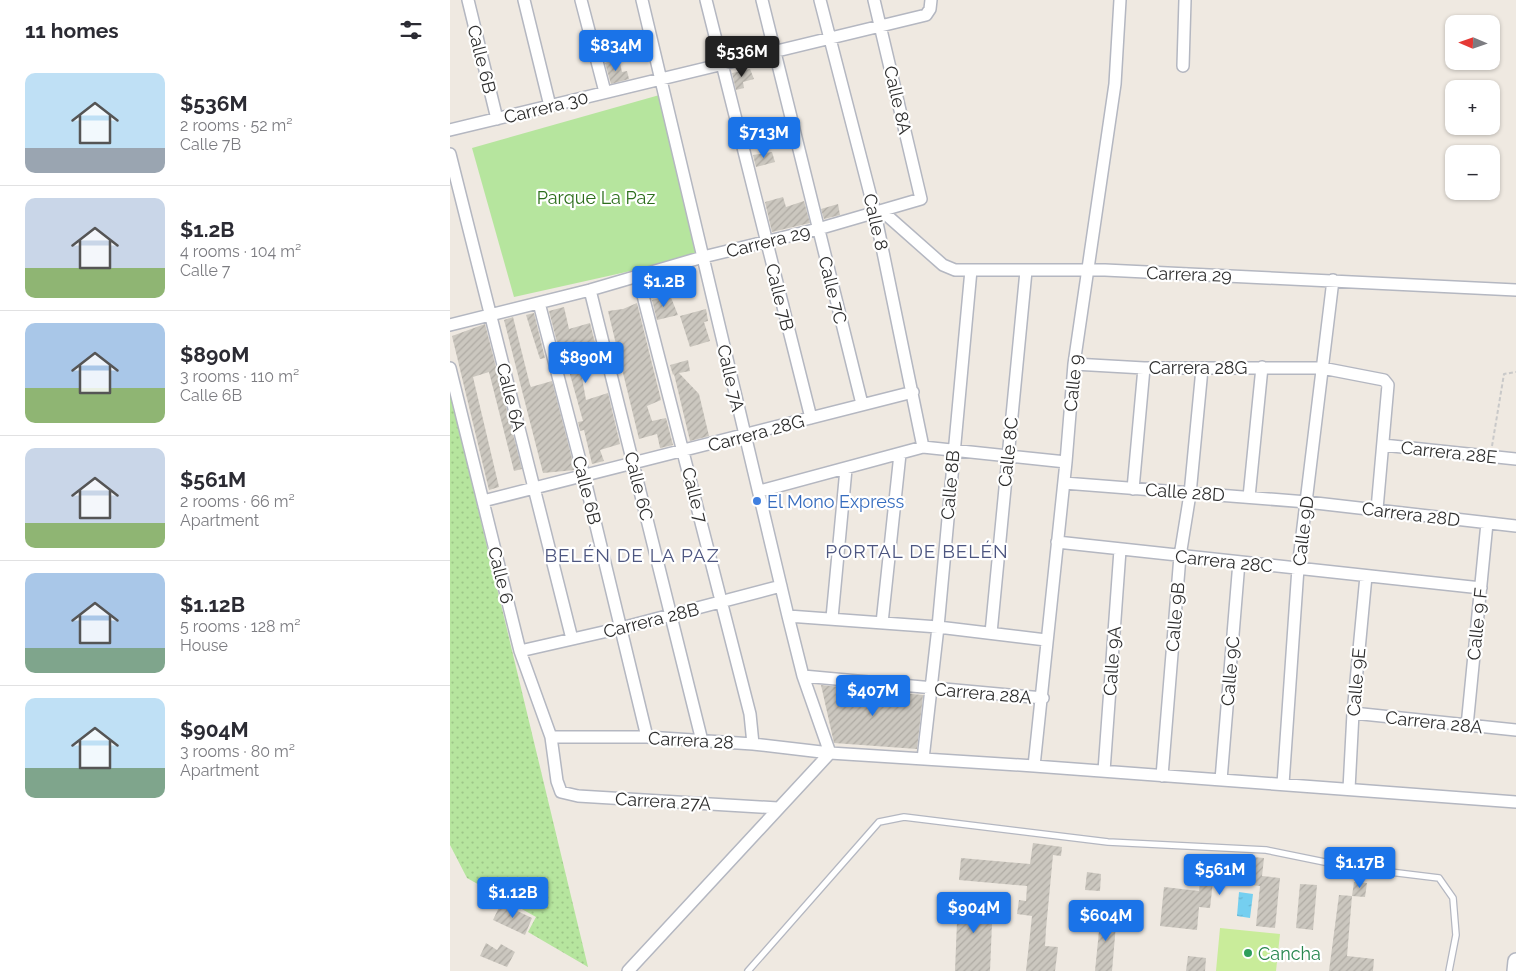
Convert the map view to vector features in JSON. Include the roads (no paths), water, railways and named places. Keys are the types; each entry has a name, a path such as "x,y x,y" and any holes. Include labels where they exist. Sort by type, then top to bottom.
{"street":[{"name":"Calle 6B","path":"468,0 497,119"},
{"path":"524,0 550,106"},
{"path":"581,0 605,92"},
{"name":"Calle 7A","path":"642,0 745,436 760,491 788,616 804,676 830,753"},
{"name":"Calle 7B","path":"706,0 811,418"},
{"name":"Calle 7C","path":"762,0 862,404"},
{"name":"Calle 8","path":"820,0 879,212 923,447"},
{"name":"Calle 8A","path":"874,0 921,199"},
{"name":"Calle 9","path":"1034,766 1043,698 1046,640 1064,483 1074,364 1115,84 1120,0"},
{"path":"1183,66 1185,0"},
{"name":"Carrera 30","path":"450,130 926,15 930,5"},
{"name":"Calle 6A","path":"450,154 572,639"},
{"name":"Carrera 29","path":"450,324 590,290 703,257 818,229 921,199"},
{"name":"Carrera 29","path":"879,212 944,265 954,270 1089,270 1516,290"},
{"name":"Calle 8B","path":"924,760 971,270"},
{"name":"Calle 8C","path":"991,633 1026,271"},
{"name":"Calle 7","path":"638,276 750,714 753,744"},
{"name":"Calle 9D","path":"1283,784 1298,568 1333,280"},
{"name":"Calle 6C","path":"590,290 702,741"},
{"name":"Calle 6B","path":"539,303 584,476 647,737"},
{"name":"Carrera 28G","path":"1074,364 1202,369 1322,368 1384,380 1388,385 1382,445"},
{"path":"1249,497 1262,367"},
{"name":"Calle 6","path":"450,368 520,651 551,737 557,781"},
{"path":"1133,488 1144,368"},
{"name":"Calle 9B","path":"1162,776 1180,556 1190,494 1202,369"},
{"name":"Carrera 28G","path":"483,501 634,465 913,392"},
{"path":"1377,510 1382,445"},
{"name":"Carrera 28E","path":"1382,445 1516,458"},
{"path":"760,491 923,447 953,452 1066,462"},
{"path":"882,623 900,454"},
{"path":"832,618 846,469"},
{"name":"Calle 28D","path":"1064,483 1307,502"},
{"name":"Carrera 28D","path":"1307,502 1516,526"},
{"name":"Calle 9 F","path":"1467,726 1487,523"},
{"name":"Carrera 28C","path":"1057,542 1480,588"},
{"name":"Calle 9A","path":"1104,772 1120,550"},
{"name":"Calle 9C","path":"1220,780 1239,562"},
{"name":"Calle 9E","path":"1350,789 1352,713 1366,576"},
{"name":"Carrera 28B","path":"520,651 621,628 781,586"},
{"path":"788,616 938,627 1046,640"},
{"name":"Carrera 28A","path":"804,676 1043,698"},
{"name":"Carrera 28A","path":"1352,713 1516,730"},
{"name":"Carrera 28","path":"551,737 647,737 753,744 830,753 1034,766 1516,802"},
{"path":"628,971 830,753"},
{"name":"Carrera 27A","path":"557,781 561,792 571,796 778,808"},
{"path":"1515,971 1516,961"}],"lane":[{"path":"748,971 879,822 904,817 1108,842 1266,850 1349,867 1439,878 1453,898 1456,935 1449,971"}],"water":[{"path":"1239,892 1253,894 1250,918 1237,916"}],"place":[{"name":"El Mono Express","path":"757,501"},
{"name":"Cancha","path":"1248,953"}],"district":[{"name":"PORTAL DE BELÉN","path":"917,551"},
{"name":"BELÉN DE LA PAZ","path":"632,555"}],"park label":[{"name":"Parque La Paz","path":"596,197"}]}
